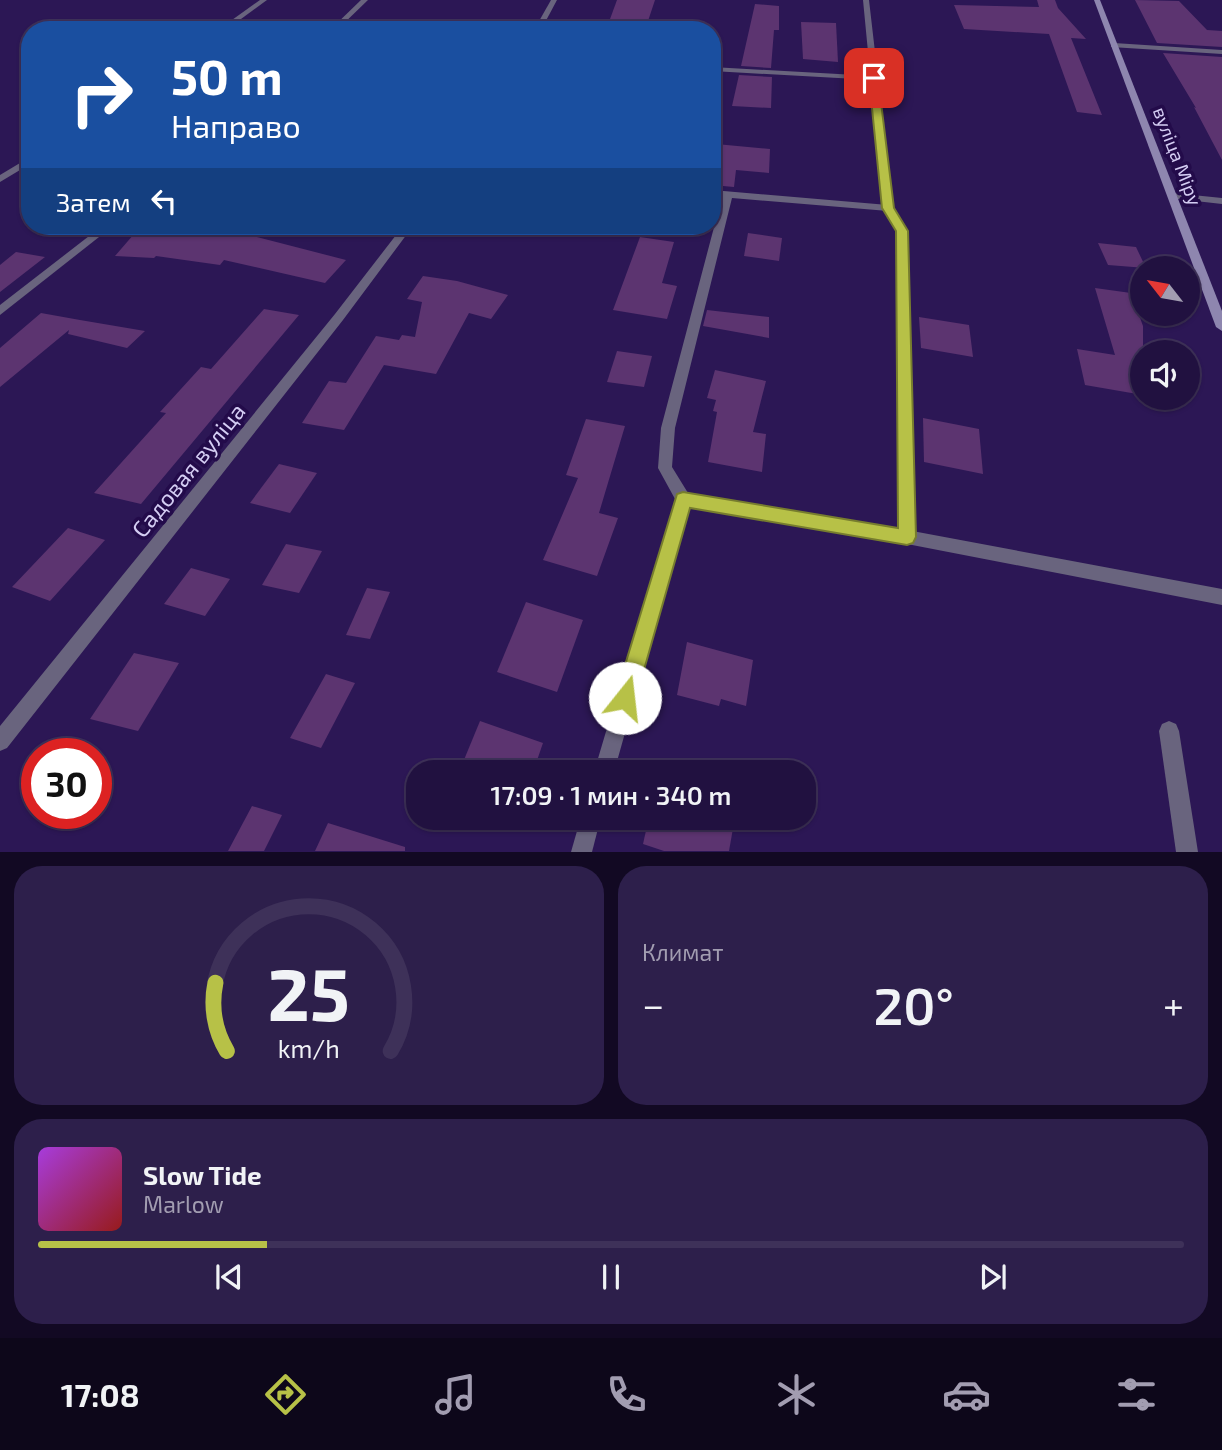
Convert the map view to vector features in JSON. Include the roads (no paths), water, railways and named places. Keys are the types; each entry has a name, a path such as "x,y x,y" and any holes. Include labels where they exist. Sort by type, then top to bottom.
{"street":[{"path":"234,21 264,0"},
{"path":"343,21 365,0"},
{"path":"542,21 554,0"},
{"path":"866,0 888,208 902,231 907,537"},
{"name":"вуліца Міру","path":"1097,0 1222,327"},
{"path":"1114,45 1222,52"},
{"path":"721,70 874,78"},
{"path":"0,178 21,165"},
{"path":"721,193 888,208"},
{"path":"1173,196 1222,201"},
{"path":"0,311 97,235"},
{"name":"Садовая вуліца","path":"0,741 339,317 401,235"},
{"path":"607,760 683,499 665,468 668,428 711,235"},
{"path":"683,499 907,537 1222,597"},
{"path":"1169,731 1187,852"},
{"path":"581,852 587,830"}]}
